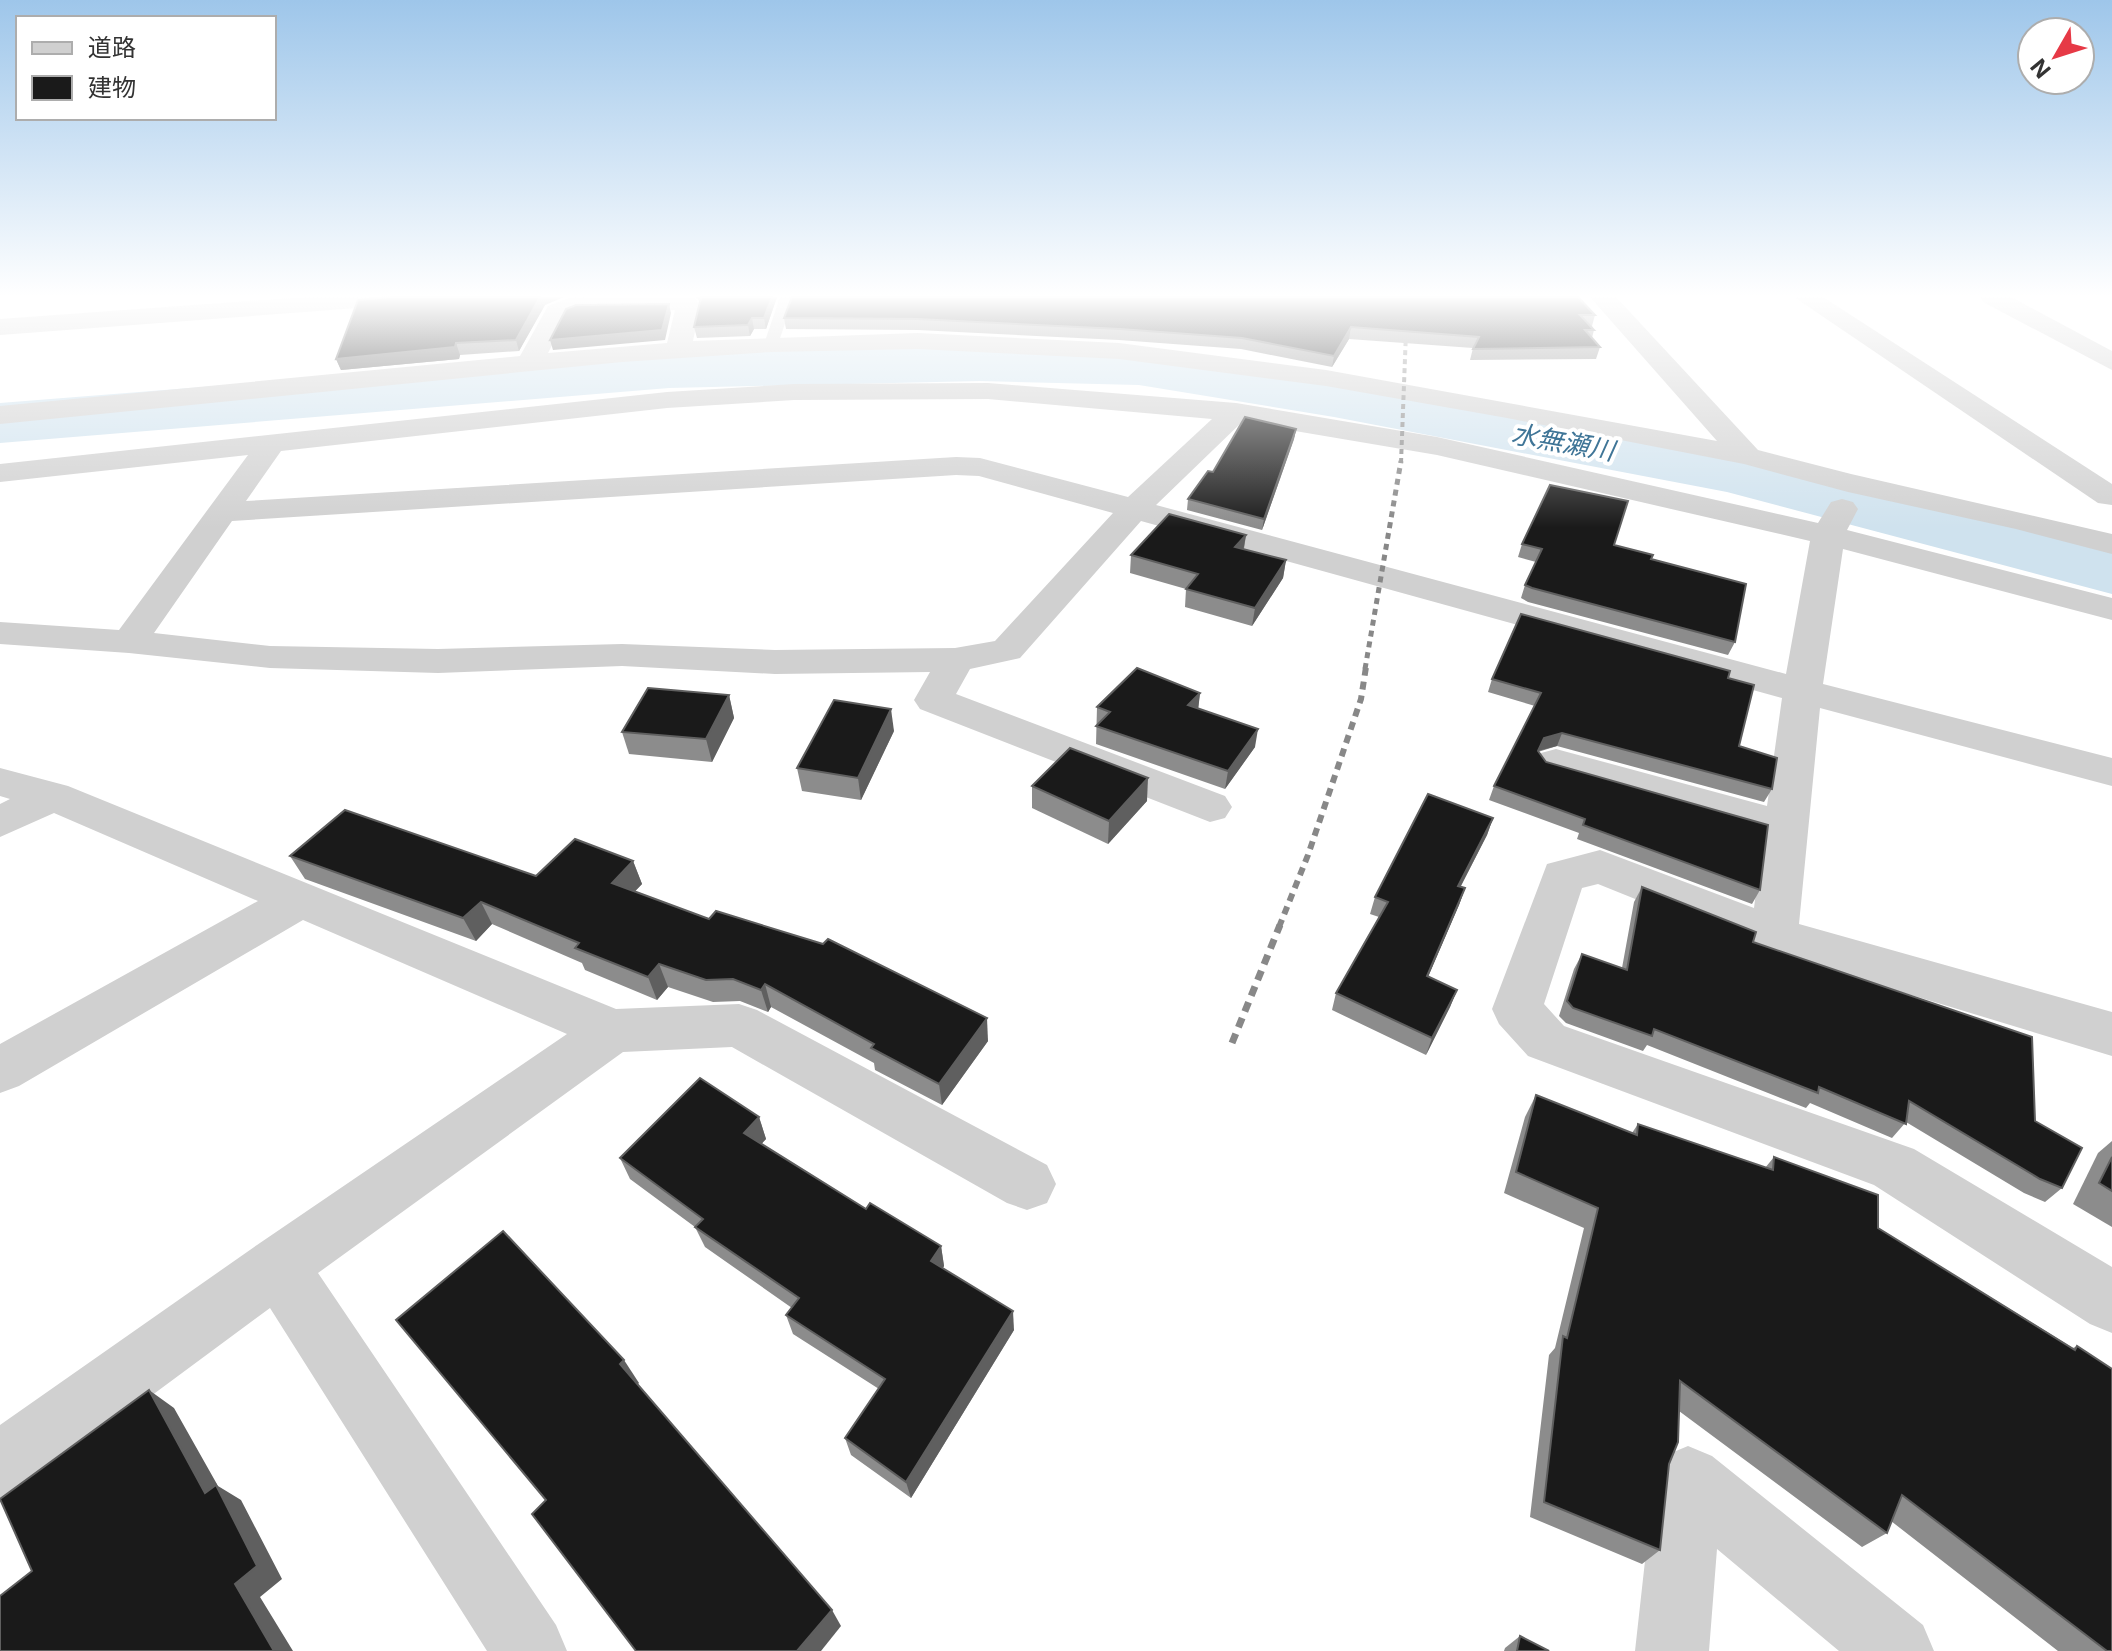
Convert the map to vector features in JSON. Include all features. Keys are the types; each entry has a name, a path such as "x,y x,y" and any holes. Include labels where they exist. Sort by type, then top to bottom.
{"street":[{"path":"0,415 417,374"},
{"path":"1289,374 1507,409 1747,456 1848,483 2019,520 2112,544"},
{"path":"1672,374 1747,456"},
{"path":"1924,374 2111,496"},
{"path":"0,473 667,400 794,392 988,391 1236,412 1437,446 1828,535 2112,609"},
{"path":"0,633 129,642 270,657 423,661 622,655 775,662 955,660 1007,650 1136,507 1236,412"},
{"path":"129,642 271,444"},
{"path":"224,512 956,466 980,467 1136,507 1802,691 2112,772"},
{"path":"1774,935 1802,691 1828,535 1845,505 1848,483"},
{"path":"2019,520 2111,496"},
{"path":"955,660 934,700 1210,807"},
{"path":"1556,763 1786,827"},
{"path":"0,782 53,796 613,1031 739,1025 1027,1184"},
{"path":"0,822 53,796"},
{"path":"2112,1034 1774,935 1600,867 1563,876 1517,1009 1546,1041 1894,1167 2112,1302"},
{"path":"0,1070 298,901"},
{"path":"0,1466 613,1031"},
{"path":"278,1266 530,1651"},
{"path":"1672,1651 1688,1480 1897,1651"}],"building":[{"path":"1245,417 1296,429 1264,519 1188,499 1208,471 1213,472"},
{"path":"1550,485 1628,501 1614,545 1653,555 1651,559 1746,584 1735,642 1525,585 1542,549 1522,544"},
{"path":"1169,514 1246,535 1235,547 1286,560 1255,608 1186,589 1198,574 1131,555"},
{"path":"1521,614 1730,671 1728,678 1754,685 1739,746 1777,758 1772,789 1562,733 1544,738 1538,751 1546,762 1768,825 1760,890 1583,825 1585,819 1494,786 1541,693 1492,679"},
{"path":"1137,668 1200,693 1188,705 1258,729 1228,771 1096,726 1110,712 1097,707"},
{"path":"648,688 729,695 706,739 622,732"},
{"path":"834,700 891,709 858,778 797,768"},
{"path":"1070,748 1148,778 1109,821 1032,786"},
{"path":"1428,794 1493,818 1458,886 1465,888 1427,976 1457,990 1432,1038 1336,993 1388,902 1375,897"},
{"path":"345,810 536,876 575,839 633,861 612,883 709,919 716,911 823,944 828,939 987,1018 939,1084 871,1048 874,1044 765,984 761,990 733,979 706,980 659,964 648,977 575,948 579,943 481,902 463,918 290,856"},
{"path":"1642,887 1756,932 1753,942 2032,1037 2035,1121 2082,1148 2062,1188 2040,1179 1909,1101 1906,1124 1819,1087 1818,1093 1654,1029 1652,1036 1573,1008 1567,1001 1582,954 1627,970"},
{"path":"700,1078 759,1117 744,1133 866,1209 870,1203 941,1246 931,1261 1013,1311 906,1482 845,1438 885,1379 786,1315 799,1298 695,1227 703,1219 620,1158"},
{"path":"1536,1095 1637,1135 1638,1124 1773,1170 1774,1157 1878,1195 1878,1228 2075,1350 2077,1346 2112,1369 2112,1651 2107,1651 1902,1495 1887,1533 1680,1381 1678,1442 1669,1464 1660,1550 1544,1502 1563,1336 1567,1338 1598,1208 1516,1172"},
{"path":"2112,1157 2112,1191 2099,1183"},
{"path":"503,1231 624,1360 620,1364 832,1610 797,1651 636,1651 532,1514 546,1500 396,1320"},
{"path":"149,1390 205,1493 216,1485 257,1566 235,1584 274,1651 0,1651 0,1596 32,1571 0,1499"},
{"path":"1520,1636 1549,1651 1517,1651"}],"waterway":[{"name":"水無瀬川","path":"0,423 606,374"},
{"name":"水無瀬川","path":"1190,374 1334,397 1733,472 2112,570"}],"railway":[{"path":"1401,463 1404,374"},
{"path":"1365,669 1401,461"},
{"path":"1279,927 1308,855 1361,699 1366,667"},
{"path":"1232,1043 1280,925"}]}
